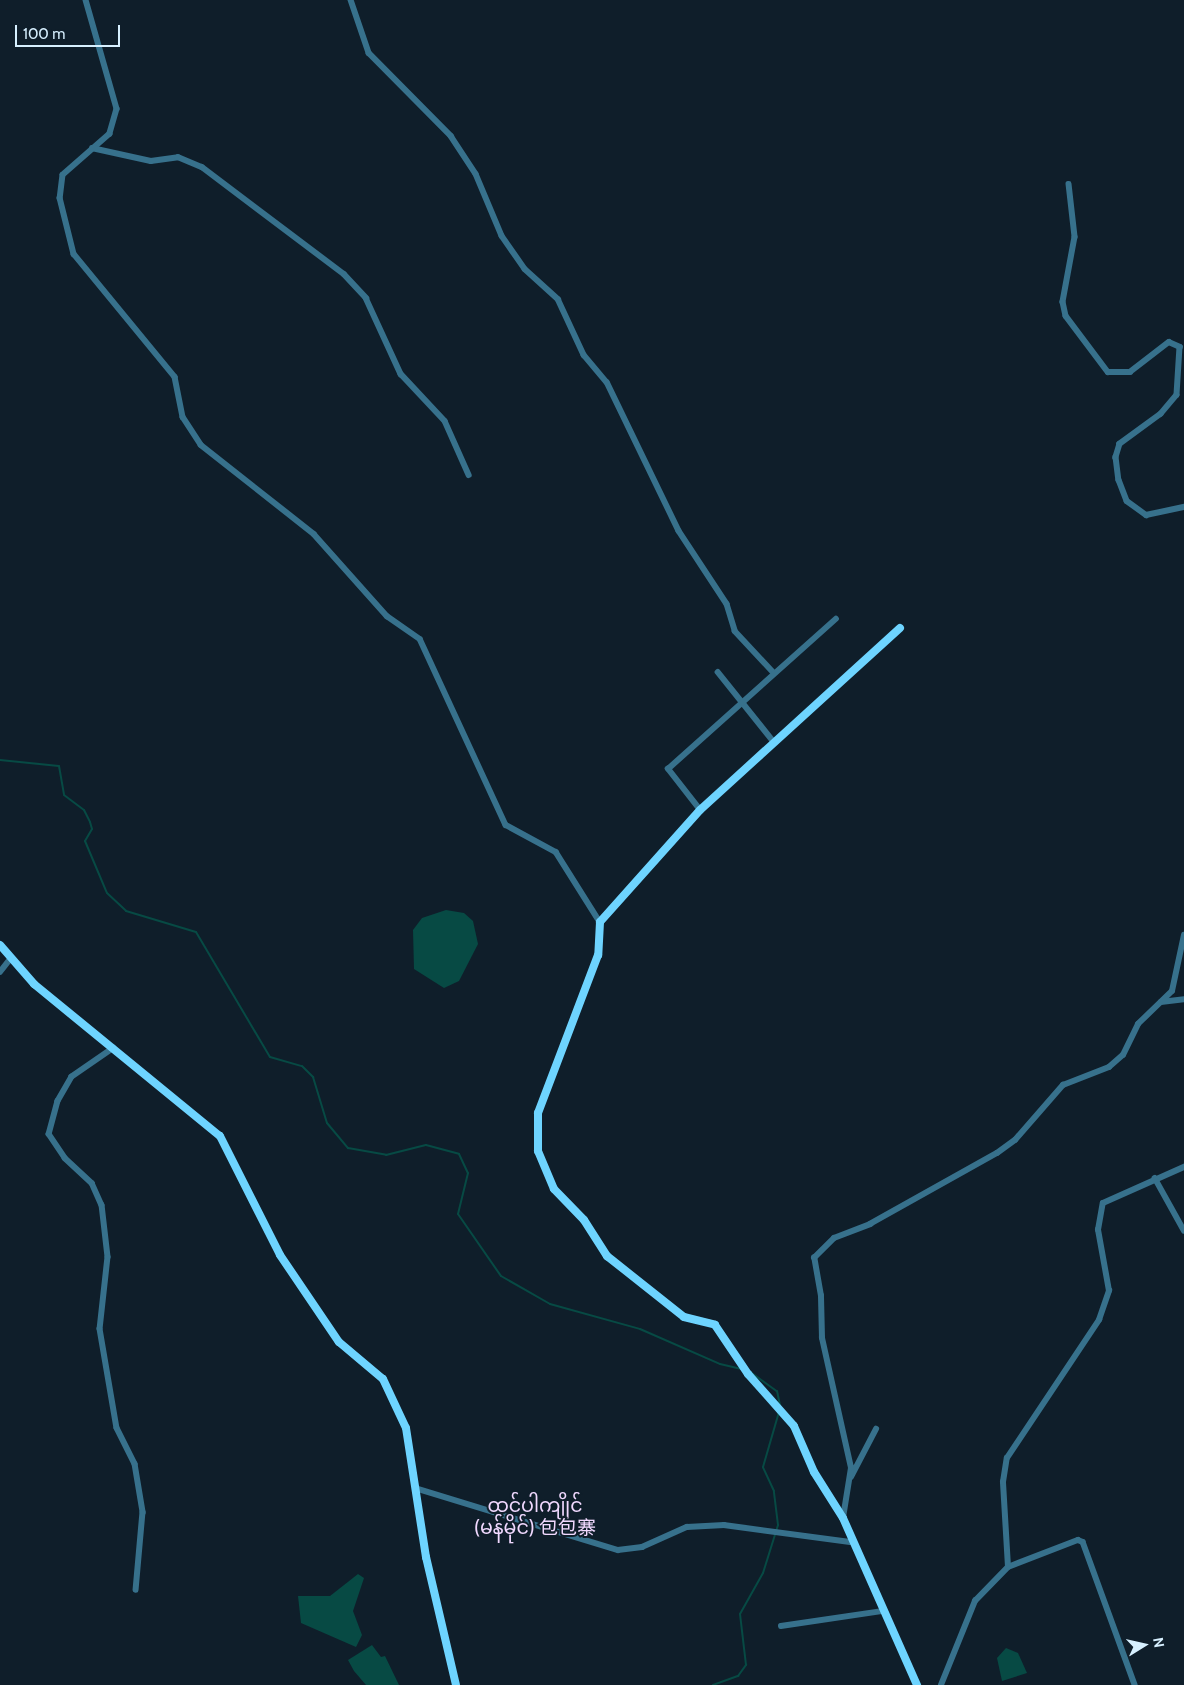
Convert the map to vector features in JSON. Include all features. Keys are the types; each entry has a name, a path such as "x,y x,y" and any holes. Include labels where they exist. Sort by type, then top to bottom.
{"street":[{"path":"86,0 117,109 110,134 62,175 60,198 74,254 175,376 183,416 201,445 314,534 382,611 420,639 506,825 556,852 600,922 598,955 538,1114 538,1151 554,1189 584,1220 607,1256 684,1317 715,1325 746,1372 787,1418 844,1518 850,1542 917,1685"},
{"path":"351,0 370,53 451,136 476,174 502,236 525,269 558,299 584,355 607,382 679,532 726,604 735,631 774,673"},
{"path":"92,148 151,160 178,158 202,167 344,274 366,298 400,374 445,420 470,475"},
{"path":"1069,184 1075,237 1063,302 1072,324 1100,364 1116,374 1130,372 1169,342 1180,347 1177,395 1161,414 1120,444 1116,457 1119,480 1128,501 1146,515 1184,507"},
{"path":"700,810 668,769 836,619"},
{"path":"600,922 700,810 900,628"},
{"path":"718,672 774,742"},
{"path":"851,1477 822,1338 821,1296 814,1258 834,1238 933,1190 1015,1140 1063,1085 1109,1067 1123,1055 1138,1024 1172,991 1184,935"},
{"path":"0,945 34,984 220,1136 280,1255 339,1342 382,1379 406,1428 418,1489 426,1558 456,1685"},
{"path":"0,972 11,958"},
{"path":"1161,1002 1184,999"},
{"path":"114,1048 72,1077 58,1101 49,1134 65,1158 92,1183 102,1205 108,1257 100,1329 118,1428 135,1464 143,1512 136,1590"},
{"path":"1008,1567 1004,1482 1007,1458 1099,1320 1109,1291 1098,1215 1103,1203 1155,1178 1184,1167"},
{"path":"1155,1178 1184,1230"},
{"path":"844,1518 851,1477 876,1429"},
{"path":"418,1489 618,1550 642,1547 687,1527 724,1525 850,1542"},
{"path":"941,1685 975,1601 1008,1567 1078,1540 1083,1542 1135,1685"},
{"path":"781,1626 882,1611"}],"shaded area":[{"path":"446,910 464,913 473,921 478,944 459,981 444,988 414,969 413,930 422,918"},
{"path":"358,1574 364,1578 353,1611 362,1635 356,1647 301,1623 298,1596 330,1596"},
{"path":"372,1645 381,1657 385,1656 399,1685 366,1685 354,1671 348,1660"},
{"path":"1006,1648 1018,1653 1027,1673 1002,1681 997,1658"}],"waterway":[{"path":"0,760 59,766 64,795 84,810 90,822 92,829 85,841 107,893 126,911 196,932 270,1057 302,1066 313,1077 327,1123 348,1148 386,1155 426,1145 459,1154 468,1173 458,1214 501,1276 550,1304 640,1329 720,1364 742,1369"},
{"path":"749,1371 777,1391 780,1405"},
{"path":"713,1685 738,1676 746,1665 740,1614 763,1573 778,1525 774,1491 763,1467 779,1412"}],"district":[{"name":"ထင်ပါကျိုင် (မန်မိုင်) 包包寨","path":"535,1517"}]}
